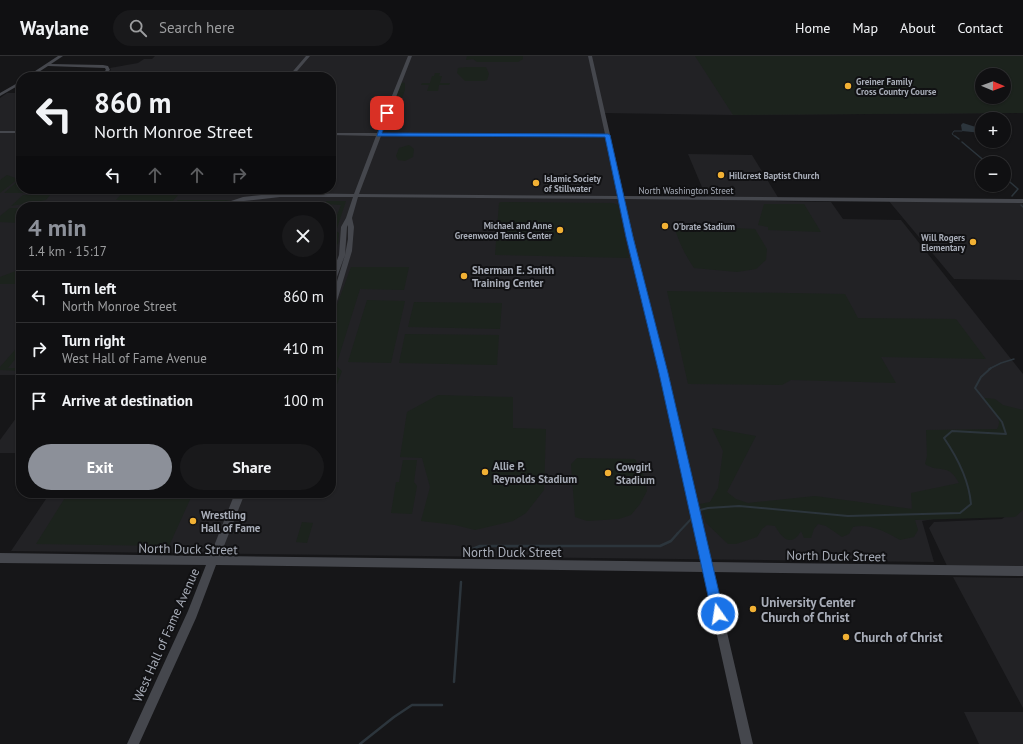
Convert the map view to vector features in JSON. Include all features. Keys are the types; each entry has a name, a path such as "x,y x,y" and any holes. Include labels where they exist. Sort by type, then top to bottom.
{"main road":[{"path":"36,72 61,56"},
{"path":"294,72 308,56"},
{"path":"336,271 342,255 344,227 349,218 378,135 410,56"},
{"path":"590,56 630,237 667,389 697,528 747,744"},
{"path":"46,65 107,67 107,72"},
{"path":"0,95 16,85"},
{"path":"0,132 16,132"},
{"path":"336,134 608,135"},
{"name":"North Washington Street","path":"230,202 269,195 1023,201"},
{"path":"336,295 349,255 352,226 349,218"},
{"name":"West Hall of Fame Avenue","path":"133,744 192,614 238,498"},
{"name":"North Duck Street","path":"0,558 1023,571"}],"shaded area":[{"path":"155,56 1023,56 1023,113 975,112 975,113 733,115 604,113 622,198 831,202 843,219 901,220 1023,374 1023,480 999,508 922,521 934,562 11,551 47,498 336,498 336,202 16,202 16,375 0,375 0,98 7,93 16,93 16,194 336,194 336,72 109,72 111,70 110,68 138,63 144,59 152,59"},
{"path":"467,56 523,56 523,59 518,62 477,62 473,59 466,60"},
{"name":"Greiner Family Cross Country Course","path":"695,56 1023,56 1023,113 975,112 975,113 733,115"},
{"path":"486,67 489,74 487,80 465,81 457,73 458,68"},
{"path":"435,73 440,73 439,76 442,76 440,83 450,83 449,85 439,85 438,91 427,91 429,85 421,85 422,83 430,83 432,76 434,76"},
{"path":"400,82 405,83 405,90 399,106 388,111"},
{"path":"963,123 975,127 975,132 962,131 961,125"},
{"path":"409,145 414,149 413,157 405,161 398,160 396,156 399,148"},
{"name":"Hillcrest Baptist Church","path":"688,154 752,155 779,199 707,199"},
{"path":"7,175 16,178 16,181 0,193 0,180"},
{"path":"16,182 16,193 4,193"},
{"path":"121,194 179,194 173,201 116,200"},
{"path":"23,195 50,195 46,200 34,202 16,202 16,205 11,206"},
{"path":"178,200 231,200 219,202 176,202"},
{"name":"Will Rogers Elementary","path":"888,200 1020,201 1023,204 1023,280 954,279"},
{"path":"346,201 336,231 336,218 341,205 336,205 336,202 326,202"},
{"name":"Michael and Anne Greenwood Tennis Center","path":"499,203 613,203 618,205 629,258 495,255"},
{"path":"764,204 804,204 821,232 768,230 768,227 758,225"},
{"path":"10,208 16,208 16,223 0,222 0,216"},
{"path":"679,224 716,224 732,228 755,229 767,249 766,260 756,269 737,272 694,268 682,248 674,227"},
{"path":"336,231 339,233 338,244 336,245"},
{"path":"351,267 409,267 404,290 360,289 336,366 336,308"},
{"path":"16,271 16,284 0,284 0,277"},
{"path":"667,291 845,294 858,318 956,319 986,359 881,357 896,383 791,380 782,385 688,384"},
{"path":"367,300 405,301 391,363 348,362"},
{"path":"414,302 502,303 500,329 408,327"},
{"path":"405,334 499,335 497,365 399,363"},
{"path":"16,349 16,358 8,368 16,368 16,371 0,370 0,367"},
{"path":"336,366 342,371 336,384"},
{"name":"Allie P. Reynolds Stadium","path":"438,395 513,397 513,428 546,429 544,490 526,513 513,521 475,530 455,525 421,521 430,487 422,458 400,457 407,412"},
{"path":"985,398 995,399 1003,405 1023,410 1023,510 1015,517 915,520 918,530 914,537 900,540 883,531 866,526 853,527 849,534 842,537 826,526 818,524 814,529 811,538 804,538 801,531 794,539 790,540 784,537 775,526 767,525 762,529 757,537 736,544 728,544 706,523 700,504 710,502 718,488 723,451 712,428 756,436 727,492 736,499 748,503 815,496 912,509 911,493 959,483 947,470 930,467 925,464 927,456 926,430 997,429 999,425 998,417 984,400"},
{"path":"16,418 16,453 0,453 0,440"},
{"path":"577,458 635,459 644,476 647,491 640,504 631,515 619,519 587,521 575,517 571,464"},
{"path":"403,460 417,460 414,482 417,486 412,514 391,513 396,482 399,482"},
{"path":"1023,489 1023,571 949,570 929,528 934,522 1002,519 1015,509"},
{"path":"65,498 191,498 169,546 36,544"},
{"path":"302,522 313,523 307,543 296,542"},
{"path":"953,577 1023,578 1023,708"},
{"path":"964,712 1023,712 1023,744 979,744"}],"waterway":[{"path":"956,137 952,134 954,131 962,131"},
{"path":"955,136 959,139"},
{"path":"962,142 979,156"},
{"path":"1011,183 1018,189 1012,196"},
{"path":"991,368 1014,359"},
{"path":"697,513 700,510 708,508 739,506 848,516 960,513 971,504 970,495 962,469 944,438 952,431 1006,434 1002,422 975,388 981,377 991,368"},
{"path":"677,534 693,517"},
{"path":"466,555 470,550 480,546 660,546 671,541 678,533"},
{"path":"454,682 461,582"},
{"path":"360,744 394,717 412,705 442,705"}],"place":[{"name":"Greiner Family Cross Country Course","path":"848,86"},
{"name":"Hillcrest Baptist Church","path":"721,175"},
{"name":"Islamic Society of Stillwater","path":"536,183"},
{"name":"O'brate Stadium","path":"665,226"},
{"name":"Michael and Anne Greenwood Tennis Center","path":"560,230"},
{"name":"Will Rogers Elementary","path":"973,242"},
{"name":"Sherman E. Smith Training Center","path":"464,276"},
{"name":"Allie P. Reynolds Stadium","path":"485,472"},
{"name":"Cowgirl Stadium","path":"608,473"},
{"name":"Wrestling Hall of Fame","path":"193,521"},
{"name":"University Center Church of Christ","path":"753,609"},
{"name":"Church of Christ","path":"846,637"}],"route":[{"path":"387,113 378,135 608,135 630,237 664,373 684,470 718,614"}]}
